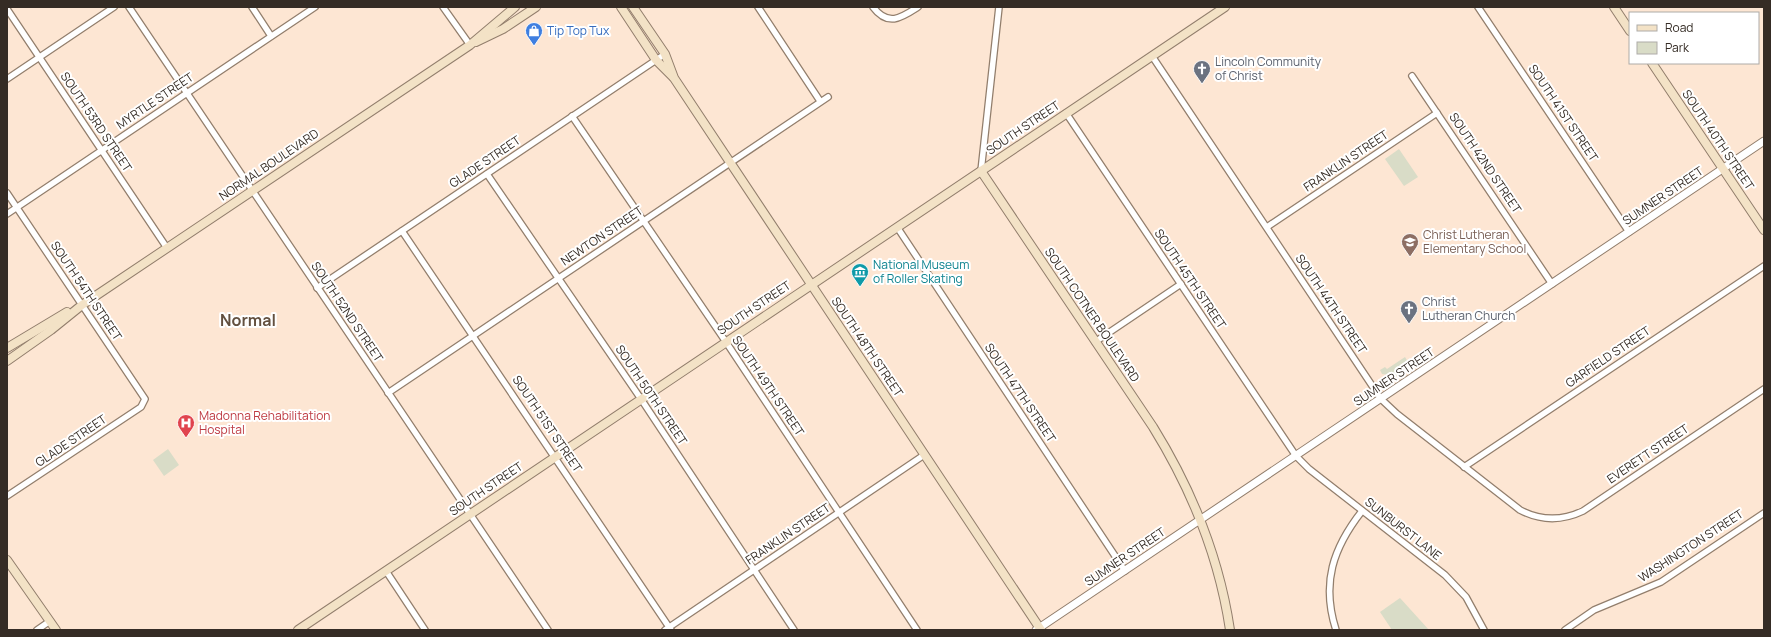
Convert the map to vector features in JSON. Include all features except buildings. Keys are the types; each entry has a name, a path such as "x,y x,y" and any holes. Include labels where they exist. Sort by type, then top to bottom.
{"main road":[{"name":"NORMAL BOULEVARD","path":"7,348 82,304 470,45 515,7"},
{"name":"NORMAL BOULEVARD","path":"470,45 503,29 536,7"},
{"name":"SOUTH 48TH STREET","path":"621,7 656,60 674,78 1039,629"},
{"name":"SOUTH 48TH STREET","path":"633,7 665,54 674,78"},
{"name":"SOUTH STREET","path":"298,630 1225,7"},
{"path":"1614,7 1629,30"},
{"name":"SOUTH 40TH STREET","path":"1653,64 1764,230"},
{"name":"SOUTH COTNER BOULEVARD","path":"981,171 1166,449 1184,480 1214,556 1222,585 1230,630"},
{"name":"NORMAL BOULEVARD","path":"7,361 51,330 82,304"},
{"path":"7,560 56,630"}],"street":[{"path":"7,79 114,7"},
{"name":"SOUTH 52ND STREET","path":"129,7 548,630"},
{"path":"252,7 271,36"},
{"name":"MYRTLE STREET","path":"7,214 315,7"},
{"path":"443,7 470,45"},
{"path":"758,7 820,101"},
{"path":"873,7 881,16 886,18 902,17 918,7"},
{"path":"981,171 999,7"},
{"name":"SOUTH 41ST STREET","path":"1478,7 1629,232"},
{"name":"SOUTH 53RD STREET","path":"7,9 167,248"},
{"name":"GLADE STREET","path":"317,288 665,54"},
{"name":"SOUTH 44TH STREET","path":"1152,56 1381,399 1397,414 1520,510 1539,517"},
{"name":"SOUTH 42ND STREET","path":"1412,76 1552,284"},
{"name":"NEWTON STREET","path":"388,393 828,97"},
{"name":"FRANKLIN STREET","path":"1267,227 1437,112"},
{"name":"SOUTH 45TH STREET","path":"1066,114 1296,456"},
{"name":"SOUTH 49TH STREET","path":"572,116 726,342 917,630"},
{"name":"SUMNER STREET","path":"1039,629 1764,141"},
{"name":"SOUTH 50TH STREET","path":"487,174 641,399 794,630"},
{"name":"SOUTH 54TH STREET","path":"7,193 143,395 145,401"},
{"name":"SOUTH 47TH STREET","path":"897,227 1125,571"},
{"name":"SOUTH 51ST STREET","path":"402,231 556,456 668,629"},
{"name":"GARFIELD STREET","path":"1464,467 1764,266"},
{"path":"1095,342 1181,284"},
{"name":"EVERETT STREET","path":"1539,517 1563,518 1583,511 1764,389"},
{"name":"GLADE STREET","path":"7,496 141,407 145,401"},
{"name":"FRANKLIN STREET","path":"668,629 924,455"},
{"name":"SUNBURST LANE","path":"1296,456 1309,469 1456,585 1474,609 1484,630"},
{"path":"1336,630 1330,604 1329,590 1333,564 1341,540 1362,511"},
{"name":"WASHINGTON STREET","path":"1565,630 1594,610 1661,582 1764,512"},
{"path":"386,571 426,630"},
{"path":"37,630 50,621"}],"green space":[{"path":"1399,149 1418,177 1404,186 1385,159"},
{"path":"1405,357 1411,367 1397,376 1382,374 1380,370 1385,367 1387,369"},
{"path":"168,449 179,465 164,476 153,460"},
{"path":"1400,598 1429,630 1392,630 1380,612"}],"place":[{"name":"Tip Top Tux","path":"534,46"},
{"name":"Lincoln Community of Christ","path":"1202,84"},
{"name":"Christ Lutheran Elementary School","path":"1410,257"},
{"name":"National Museum of Roller Skating","path":"860,287"},
{"name":"Christ Lutheran Church","path":"1409,324"},
{"name":"Madonna Rehabilitation Hospital","path":"186,438"}],"district":[{"name":"Normal","path":"248,320"}]}
